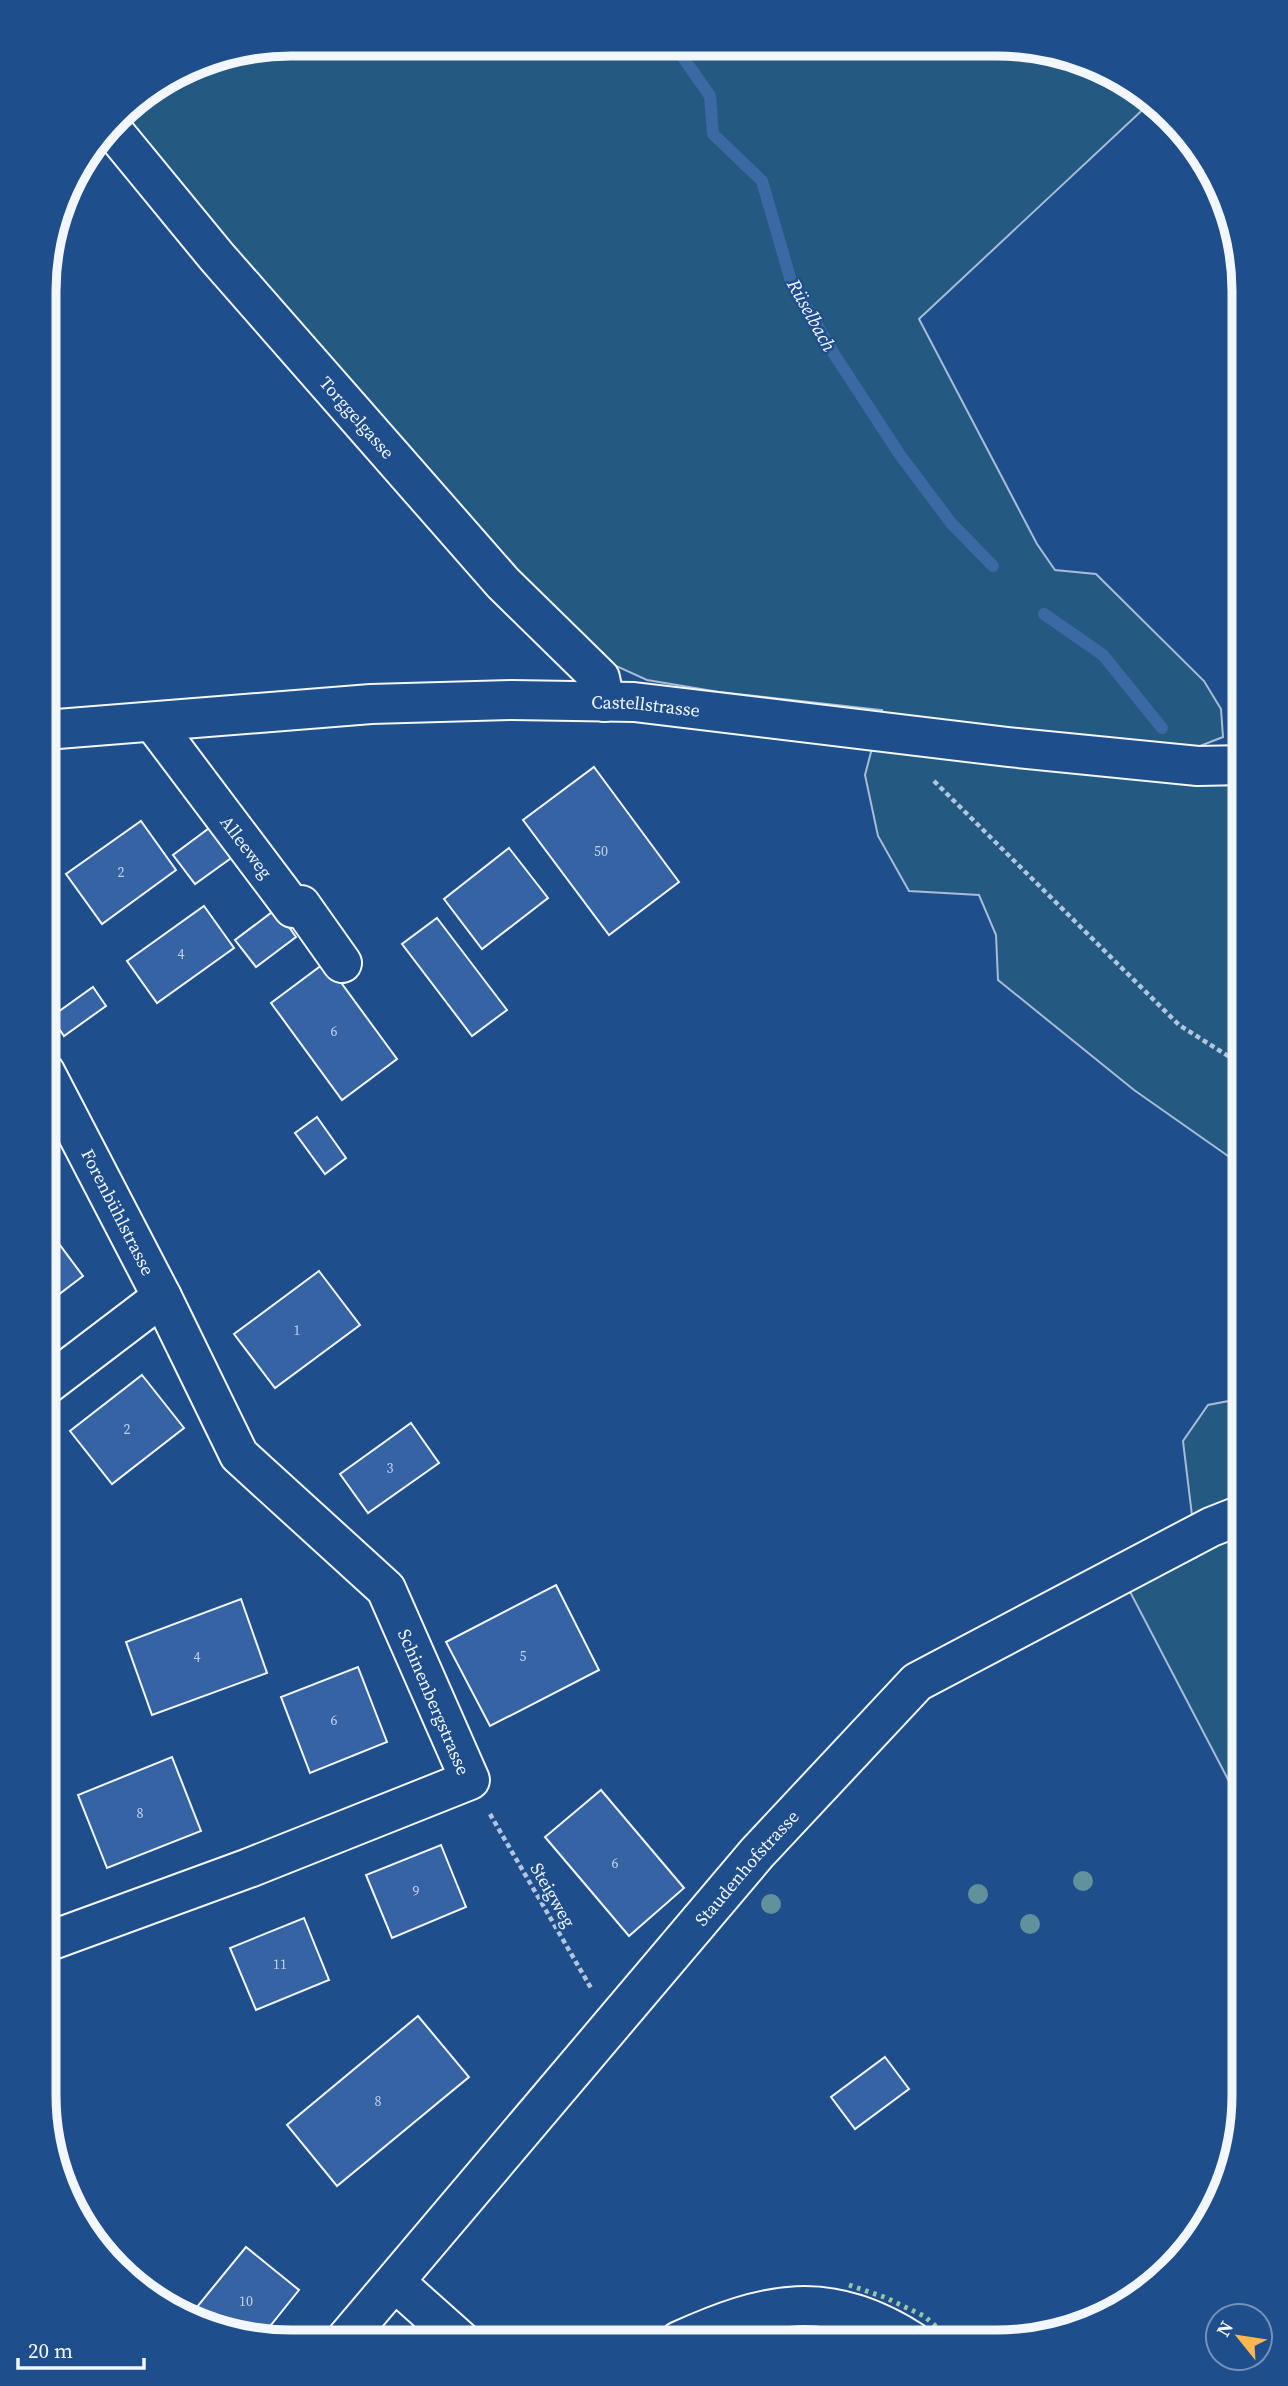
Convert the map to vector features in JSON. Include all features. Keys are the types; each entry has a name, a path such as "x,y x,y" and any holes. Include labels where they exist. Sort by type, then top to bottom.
{"street":[{"name":"Torggelgasse","path":"116,134 217,257 503,583 600,678 605,702"},
{"name":"Castellstrasse","path":"56,729 370,704 512,700 634,702 886,733 1198,766 1232,765"},
{"name":"Alleeweg","path":"153,722 293,908 301,905 342,963"},
{"name":"Forenbühlstrasse","path":"56,1093 162,1297 56,1378"},
{"name":"Schinenbergstrasse","path":"56,1939 249,1868 470,1780 386,1589 239,1455 162,1297"},
{"name":"Staudenhofstrasse","path":"354,2330 757,1853 917,1682 1211,1527 1231,1519"},
{"path":"395,2282 449,2330"},
{"path":"704,2330 778,2307 823,2305 857,2312 895,2330"}],"path":[{"path":"886,733 1179,1025 1232,1058"},
{"name":"Steigweg","path":"470,1780 612,2024"}],"shaded area":[{"path":"291,56 997,56 1027,58 1072,68 1101,80 1144,108 919,319 1037,544 1055,570 1096,574 1204,681 1221,709 1223,737 1200,746 1155,747 1232,777 1232,1159 1134,1090 998,980 996,935 979,895 909,891 878,836 865,775 882,710 719,692 647,680 616,666 576,633 505,563 125,125 136,114 174,88 216,68 261,58"},
{"path":"1231,1400 1231,1785 1127,1586 1197,1557 1183,1441 1208,1405"}],"building":[{"path":"594,767 679,882 609,935 523,820"},
{"path":"141,821 176,870 102,924 66,874"},
{"path":"212,826 234,856 195,884 173,855"},
{"path":"509,848 548,898 482,949 444,899"},
{"path":"204,906 234,948 157,1003 127,961"},
{"path":"276,909 296,937 256,967 235,940"},
{"path":"437,918 507,1010 472,1036 402,944"},
{"path":"326,962 397,1059 342,1100 271,1003"},
{"path":"93,987 106,1006 64,1036 56,1024 56,1013"},
{"path":"317,1117 346,1158 325,1174 295,1133"},
{"path":"56,1240 83,1276 56,1297"},
{"path":"319,1271 360,1325 275,1388 234,1334"},
{"path":"142,1375 184,1428 112,1484 70,1431"},
{"path":"411,1423 439,1463 368,1513 340,1474"},
{"path":"556,1585 599,1670 490,1726 446,1642"},
{"path":"241,1599 267,1673 152,1715 126,1642"},
{"path":"358,1667 387,1742 310,1773 281,1697"},
{"path":"172,1757 201,1831 107,1868 78,1795"},
{"path":"601,1790 684,1888 629,1936 545,1837"},
{"path":"441,1845 466,1907 392,1938 366,1875"},
{"path":"304,1918 329,1980 256,2010 230,1948"},
{"path":"418,2016 469,2077 337,2186 287,2125"},
{"path":"885,2057 909,2089 855,2129 831,2097"},
{"path":"246,2247 299,2290 268,2328 230,2322 195,2309"}],"waterway":[{"name":"Rüselbach","path":"682,56 710,96 713,134 762,181 791,281 834,354 900,455 951,523 993,566"},
{"path":"1044,614 1103,655 1162,728"}],"hedge":[{"path":"849,2285 884,2297 924,2316 940,2330"}]}
